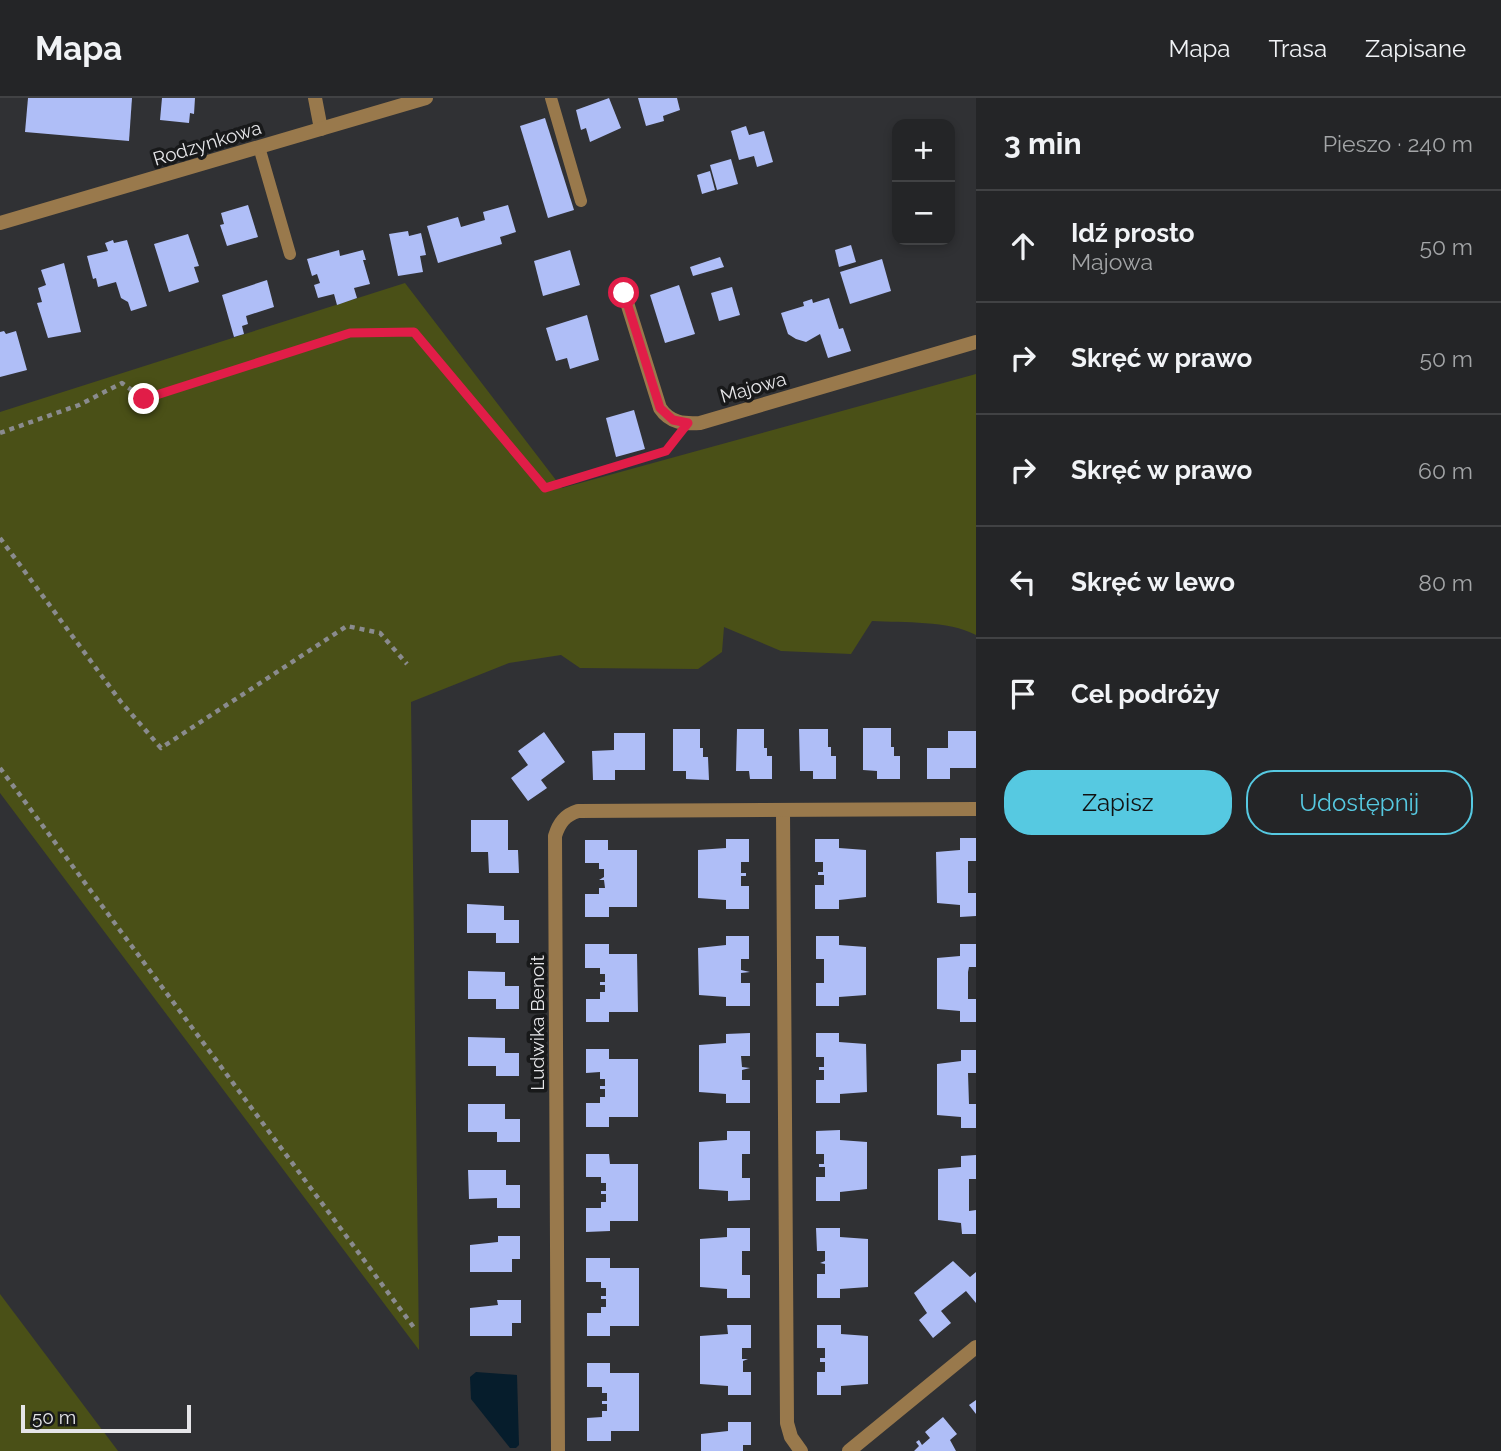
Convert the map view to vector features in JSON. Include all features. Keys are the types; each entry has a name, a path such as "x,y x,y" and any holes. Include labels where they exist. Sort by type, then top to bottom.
{"street":[{"path":"314,98 321,129"},
{"name":"Rodzynkowa","path":"0,223 426,98"},
{"path":"624,293 660,408 673,420 688,423"},
{"name":"Majowa","path":"688,423 700,423 976,342"},
{"name":"Ludwika Benoit","path":"558,1451 555,836 558,827 564,818 579,811 976,809"},
{"path":"783,812 787,1423 791,1437 801,1451"},
{"path":"849,1451 976,1347"}],"lane":[{"path":"551,98 581,201"},
{"path":"260,147 290,254"}],"path":[{"path":"0,433 79,405 122,383 144,399 350,333 414,332 545,488 666,451 688,423"},
{"path":"0,538 41,590 121,702 161,748 347,626 380,633 407,664"},
{"path":"0,768 415,1329"}],"green space":[{"path":"405,283 562,488 976,374 976,635 939,625 872,621 851,654 781,651 724,627 722,652 698,669 580,668 561,655 509,663 411,702 419,1350 0,793 0,412"},
{"path":"0,1294 118,1451 0,1451"}],"water":[{"path":"476,1372 517,1375 519,1445 516,1448 510,1448 471,1399 470,1377"}],"building":[{"path":"28,98 132,98 129,141 25,132"},
{"path":"162,98 195,98 194,114 190,113 189,123 160,120"},
{"path":"609,98 621,128 590,142 586,128 581,130 576,110"},
{"path":"638,98 677,98 680,110 663,116 664,121 646,126"},
{"path":"545,118 574,210 548,218 520,126"},
{"path":"746,126 749,135 764,131 773,162 757,167 754,156 739,160 731,131"},
{"path":"731,159 738,184 717,190 710,165"},
{"path":"710,171 715,190 702,194 697,175"},
{"path":"248,205 258,237 227,246 220,225 224,224 221,213"},
{"path":"508,205 516,232 500,237 502,244 438,263 427,226 458,217 461,227 485,220 483,212"},
{"path":"408,231 409,236 421,233 426,255 420,256 423,272 398,276 389,234"},
{"path":"188,234 199,266 194,267 199,282 169,292 154,244"},
{"path":"113,240 114,243 127,240 147,306 131,311 128,302 121,298 116,282 98,287 96,278 93,279 87,256 108,251 105,243"},
{"path":"851,245 856,262 839,267 835,250"},
{"path":"339,250 340,256 363,250 370,284 354,288 357,298 337,305 334,294 318,298 314,285 320,283 317,274 312,276 307,259"},
{"path":"570,250 580,285 543,296 534,261"},
{"path":"720,257 724,267 693,276 690,267"},
{"path":"882,259 891,291 850,304 840,272"},
{"path":"64,263 81,332 48,338 37,303 42,302 38,288 46,285 41,270"},
{"path":"267,280 274,307 246,316 248,324 242,326 244,334 234,337 222,295"},
{"path":"679,285 695,334 665,343 650,295"},
{"path":"732,287 740,315 719,321 711,293"},
{"path":"829,298 839,329 843,328 851,351 828,358 820,334 806,342 796,339 788,334 781,313 804,306 803,302 812,299 813,303"},
{"path":"587,315 599,360 570,369 567,358 556,361 546,328"},
{"path":"4,331 6,334 16,331 27,370 0,377 0,332"},
{"path":"634,410 645,449 616,457 606,418"},
{"path":"863,728 891,728 891,747 894,747 894,756 900,756 900,779 877,779 877,771 863,770"},
{"path":"673,729 700,729 700,748 703,748 703,757 708,757 709,780 686,779 686,771 673,771"},
{"path":"737,729 764,729 764,748 767,748 767,756 772,756 772,779 750,779 749,771 736,771"},
{"path":"799,729 828,729 828,747 831,747 831,756 836,756 836,779 813,779 813,771 800,771"},
{"path":"948,731 976,731 976,768 950,768 950,779 927,779 927,748 948,748"},
{"path":"544,732 565,762 541,780 547,788 528,801 511,778 528,765 518,751"},
{"path":"614,733 645,733 645,770 615,770 615,780 593,780 592,751 614,750"},
{"path":"471,820 508,820 508,850 518,850 519,873 489,873 488,852 471,852"},
{"path":"960,838 976,838 976,861 968,861 968,893 976,893 976,916 960,917 960,905 937,903 936,852 960,850"},
{"path":"726,839 749,839 749,862 741,862 741,873 746,873 746,876 741,876 741,886 749,886 749,909 726,909 726,900 698,898 698,850 726,848"},
{"path":"815,839 839,839 839,848 866,850 866,897 839,900 839,909 815,909 815,885 824,885 824,875 818,875 818,872 823,872 823,862 815,862"},
{"path":"585,840 608,840 608,850 637,850 637,907 609,907 609,917 585,917 585,894 599,894 599,888 605,888 604,880 599,880 604,877 604,869 599,869 599,863 585,863"},
{"path":"467,904 504,906 504,920 519,920 519,943 496,943 496,933 467,933"},
{"path":"726,936 749,936 749,959 741,959 741,970 750,972 741,973 741,983 750,983 750,1006 726,1006 726,997 699,995 698,948 726,945"},
{"path":"816,936 839,936 839,945 866,947 866,995 839,997 839,1006 816,1006 816,983 824,983 824,959 816,959"},
{"path":"585,944 609,944 609,954 637,954 638,1012 609,1012 609,1022 586,1022 586,999 600,999 600,992 605,992 605,985 600,985 600,982 605,982 605,974 600,974 600,968 585,968"},
{"path":"960,944 976,944 976,967 969,967 968,972 968,999 976,999 976,1022 960,1022 960,1011 937,1009 937,958 960,956"},
{"path":"468,971 505,972 505,986 519,986 519,1009 496,1009 496,999 468,999"},
{"path":"750,1033 750,1056 741,1056 742,1067 750,1068 742,1070 742,1080 750,1080 750,1103 726,1103 726,1094 699,1092 699,1045 726,1043 726,1034"},
{"path":"816,1033 839,1033 839,1042 866,1044 867,1092 840,1094 840,1103 816,1103 816,1080 824,1080 824,1070 819,1070 819,1067 824,1067 824,1057 816,1057"},
{"path":"468,1037 505,1038 505,1053 519,1053 519,1076 496,1076 496,1066 468,1066"},
{"path":"586,1049 609,1049 609,1059 638,1059 638,1117 609,1117 609,1127 586,1127 586,1103 600,1103 600,1097 605,1097 605,1089 600,1089 600,1086 605,1086 605,1079 600,1079 600,1072 586,1073"},
{"path":"961,1050 976,1050 976,1073 968,1073 969,1104 976,1104 976,1128 961,1128 961,1117 937,1115 937,1064 961,1061"},
{"path":"468,1104 505,1104 505,1119 520,1119 520,1142 497,1142 497,1132 468,1132"},
{"path":"840,1130 840,1140 867,1142 867,1189 840,1192 840,1201 816,1201 816,1177 825,1177 825,1167 819,1167 819,1164 824,1164 824,1154 816,1154 816,1131"},
{"path":"727,1131 750,1131 750,1154 742,1154 742,1178 750,1178 750,1200 728,1201 728,1191 699,1189 699,1142 727,1140"},
{"path":"586,1154 609,1154 610,1164 638,1164 638,1221 610,1221 610,1231 586,1232 586,1208 601,1208 601,1202 606,1202 606,1194 601,1194 601,1191 606,1191 606,1183 601,1183 601,1177 586,1177"},
{"path":"976,1155 976,1179 969,1179 969,1211 976,1210 976,1234 962,1234 961,1223 938,1220 938,1169 961,1167 961,1156"},
{"path":"468,1170 506,1170 506,1185 520,1185 520,1208 497,1208 497,1198 469,1199"},
{"path":"727,1228 750,1228 750,1251 742,1251 742,1275 750,1275 750,1298 727,1298 727,1289 700,1287 700,1239 727,1237"},
{"path":"816,1228 840,1228 840,1237 868,1239 868,1287 840,1289 840,1298 817,1298 817,1274 825,1274 825,1264 820,1263 825,1261 825,1251 817,1251"},
{"path":"498,1236 520,1236 520,1259 512,1259 512,1272 470,1272 470,1245 498,1242"},
{"path":"586,1258 610,1258 610,1268 639,1268 639,1326 610,1326 610,1336 587,1336 587,1313 601,1313 601,1307 606,1307 606,1299 601,1299 601,1296 606,1296 606,1288 601,1288 601,1282 586,1282"},
{"path":"953,1261 970,1277 976,1272 976,1303 966,1291 941,1311 951,1323 933,1338 919,1320 927,1313 914,1293"},
{"path":"497,1300 521,1300 521,1323 512,1323 512,1336 470,1336 470,1308 498,1305"},
{"path":"727,1325 751,1325 751,1348 742,1348 742,1359 748,1359 743,1361 743,1372 751,1372 751,1395 728,1395 728,1386 700,1384 700,1336 728,1334"},
{"path":"817,1325 841,1325 841,1334 868,1336 868,1384 841,1386 841,1395 817,1395 817,1372 825,1372 825,1362 820,1362 820,1358 825,1358 825,1348 817,1348"},
{"path":"587,1363 610,1363 610,1373 639,1373 639,1431 611,1431 611,1441 587,1441 587,1418 602,1417 602,1411 607,1411 607,1404 602,1404 602,1401 607,1401 607,1393 602,1393 602,1387 587,1387"},
{"path":"976,1400 976,1414 969,1405"},
{"path":"943,1417 957,1434 950,1440 956,1451 914,1451 919,1446 916,1442 919,1440 922,1445 930,1438 925,1432"},
{"path":"728,1422 751,1422 751,1445 743,1445 743,1451 701,1451 701,1434 728,1431"}],"route":[{"path":"144,399 350,333 414,332 545,488 666,451 688,423 673,420 664,415 660,408 624,293"}]}
